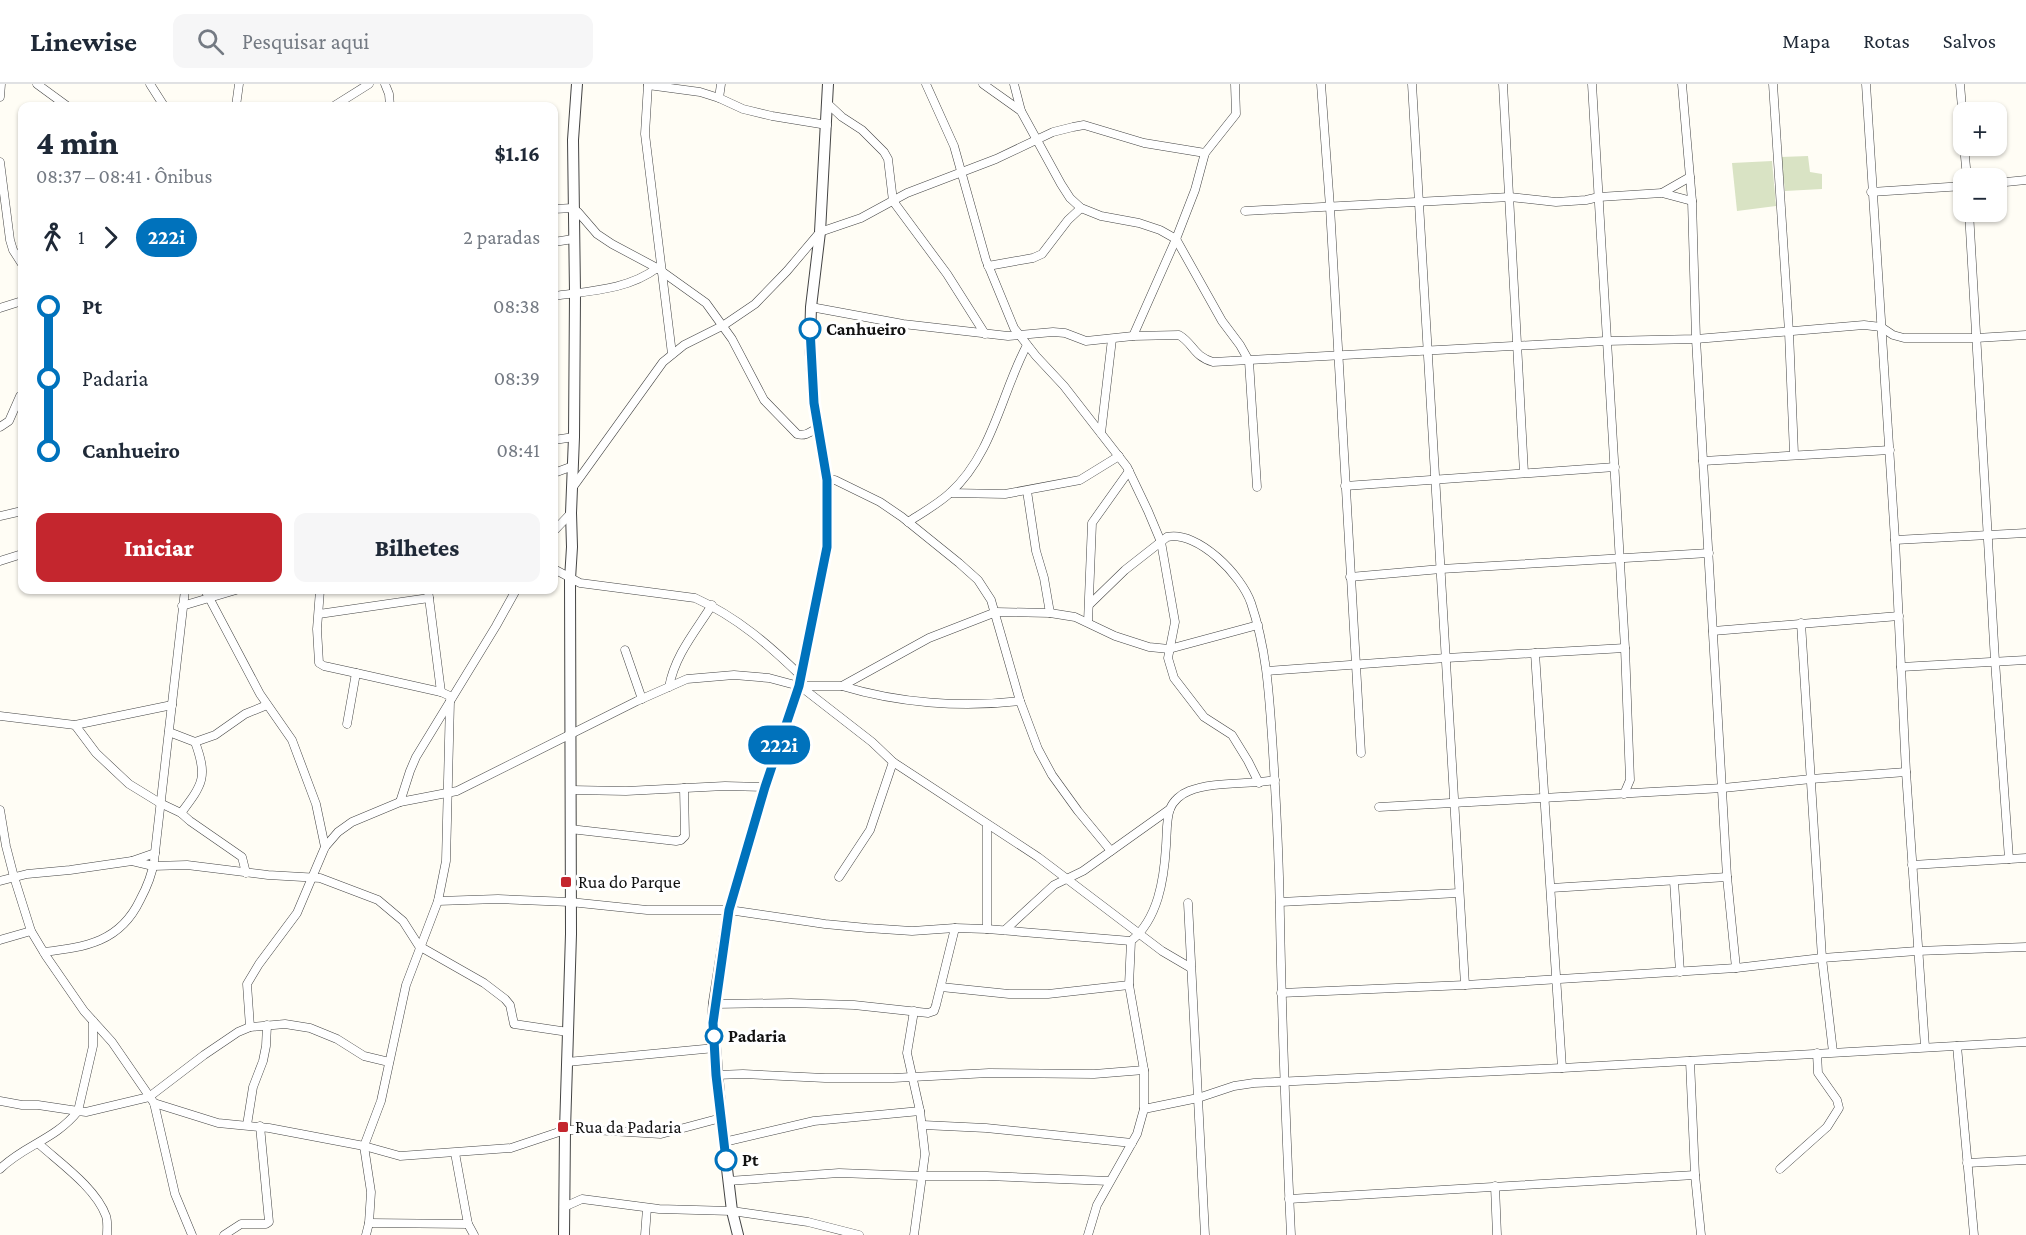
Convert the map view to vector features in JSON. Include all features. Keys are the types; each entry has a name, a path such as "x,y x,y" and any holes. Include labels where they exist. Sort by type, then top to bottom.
{"street":[{"path":"0,97 1,84"},
{"path":"37,84 62,102"},
{"path":"150,84 161,102"},
{"path":"237,102 239,84"},
{"path":"340,102 369,84"},
{"path":"385,84 390,102"},
{"path":"564,1235 571,934 570,579 575,293 573,140 577,84"},
{"path":"672,354 658,269 645,134 648,84 700,92 743,109 772,117 827,125"},
{"path":"719,98 722,84"},
{"path":"738,1235 732,1211 716,1075 714,1004 729,910 765,787 800,681 827,547 827,480 811,376 810,341 811,307 820,232 828,84"},
{"path":"926,84 942,117 963,172 988,266 1014,328 1064,386 1119,456 1129,471 1161,542 1175,622 1168,658 1174,678 1204,717 1232,735 1258,783"},
{"path":"983,84 1021,111"},
{"path":"1014,84 1021,111 1061,184 1081,208 1101,216 1139,223 1160,230 1176,239 1212,305 1249,362 1257,487"},
{"path":"1133,336 1176,239 1195,189 1205,153 1236,114 1235,84"},
{"path":"1321,84 1361,753"},
{"path":"1412,84 1465,985"},
{"path":"1503,84 1524,473"},
{"path":"1592,84 1625,648 1630,780 1624,794"},
{"path":"1682,84 1692,201 1696,339 1727,877 1736,968"},
{"path":"1773,84 1789,332 1794,454"},
{"path":"1866,84 1871,192 1890,450 1906,772 1925,1047"},
{"path":"1960,84 1962,102"},
{"path":"827,103 842,117 862,130 884,152 888,159 893,201 947,274 985,334"},
{"path":"573,487 656,370 684,345 724,326 755,304 820,232 861,218 893,201 1053,132 1084,125 1144,143 1205,153"},
{"path":"0,162 10,240 18,258"},
{"path":"1662,193 1690,177"},
{"path":"2007,182 2026,180"},
{"path":"1871,192 1953,187"},
{"path":"1245,211 1510,197 1556,202 1662,193 1692,201"},
{"path":"558,209 573,208 585,218 597,234 658,269 706,303 724,326 764,400 788,426 802,436 819,427"},
{"path":"988,266 1042,254 1068,220 1081,208"},
{"path":"1970,222 2009,859"},
{"path":"558,241 573,239"},
{"path":"558,295 597,290 636,280 658,269"},
{"path":"0,308 18,302"},
{"path":"811,307 903,324 985,334 1019,336 1053,332 1065,333 1086,341 1133,336 1179,335 1185,338 1196,353 1214,362 1249,362 1606,341 1696,339 1864,325 1881,327 1893,335 1904,338 2026,335"},
{"path":"1101,433 1112,339"},
{"path":"908,522 950,493 965,476 987,443 1016,366 1027,345"},
{"path":"0,426 9,421 18,401"},
{"path":"558,439 574,437"},
{"path":"1703,461 1890,450"},
{"path":"950,493 1005,494 1080,480 1119,456"},
{"path":"558,472 573,466"},
{"path":"1345,486 1615,467"},
{"path":"1088,622 1092,523 1129,471"},
{"path":"827,480 835,480 880,502 978,580 996,612 1020,701 1038,749 1052,775 1111,851"},
{"path":"1027,491 1036,551 1044,578 1050,613"},
{"path":"0,516 18,512"},
{"path":"558,527 571,513"},
{"path":"1895,540 2026,532"},
{"path":"1090,604 1125,570 1167,537 1176,535 1204,548 1236,577 1250,600 1258,625 1268,671 1279,832 1283,1082 1291,1235"},
{"path":"1350,577 1441,569 1709,553"},
{"path":"0,561 18,555"},
{"path":"558,572 580,583 696,598 749,628 775,651 800,681 893,762 987,826 1038,857 1162,951 1191,968"},
{"path":"44,952 98,942 125,924 134,914 149,882 155,854 184,594"},
{"path":"207,594 267,705 292,740 316,804 326,847"},
{"path":"182,606 222,594"},
{"path":"320,594 317,629 319,663 356,674 441,692 451,699"},
{"path":"320,614 423,594"},
{"path":"428,594 441,692"},
{"path":"400,802 417,757 514,594"},
{"path":"669,687 678,656 712,605"},
{"path":"842,686 929,638 996,612 1050,613 1075,617 1115,636 1149,647 1169,649 1258,625"},
{"path":"1713,631 1801,622 1899,616"},
{"path":"1801,622 1822,958 1833,1052"},
{"path":"1268,671 1625,648"},
{"path":"625,650 642,699"},
{"path":"1535,653 1562,1068"},
{"path":"1901,667 2026,660"},
{"path":"347,724 356,674"},
{"path":"250,1027 247,984 297,913 326,847 338,832 352,822 400,802 449,794 669,687 687,680 734,675 842,686 861,692 923,702 995,704 1020,701"},
{"path":"366,1235 371,1192 364,1146 381,1101 406,985 438,901 446,861 451,699"},
{"path":"0,716 75,725 172,705"},
{"path":"169,732 195,742 224,730 245,714 267,705"},
{"path":"75,725 96,753 129,784 181,813 242,857 246,873"},
{"path":"181,813 199,788 203,777 203,766 195,742"},
{"path":"839,877 870,830 893,762"},
{"path":"1379,807 1723,788 1906,772"},
{"path":"1005,930 1054,885 1068,880 1111,851 1170,809 1176,799 1187,791 1275,780"},
{"path":"1630,780 1640,793"},
{"path":"571,789 626,791 725,786 765,787"},
{"path":"570,829 681,840 685,836 684,788"},
{"path":"438,901 498,899 570,902 647,910 729,910 836,925 912,931 955,928 987,929 1131,941 1140,934 1154,913 1166,855 1170,809"},
{"path":"0,810 6,846 31,931 93,1021 123,1056 152,1100 175,1194 192,1235"},
{"path":"987,826 987,929"},
{"path":"0,881 14,877 132,861 155,854"},
{"path":"1912,865 2026,858"},
{"path":"132,861 153,866 187,865 246,873 313,876 342,885 378,900 403,921 419,946 484,983 505,999 510,1005 514,1024 568,1032"},
{"path":"1551,888 1727,877"},
{"path":"1674,881 1680,972"},
{"path":"1280,902 1459,893"},
{"path":"1188,903 1204,1235"},
{"path":"714,1004 854,1005 928,1013 934,1011 955,928"},
{"path":"0,940 31,931"},
{"path":"1088,1235 1096,1205 1131,1143 1144,1109 1144,1070 1129,985 1131,941"},
{"path":"1281,993 1680,972 1917,951 2026,947"},
{"path":"941,987 1009,994 1048,994 1129,985"},
{"path":"914,1011 907,1053 923,1125 925,1154 914,1235"},
{"path":"0,1169 69,1122 78,1111 93,1046 93,1021"},
{"path":"0,1101 86,1112 152,1100 204,1055 238,1032 250,1027 267,1025 294,1025 310,1028 336,1039 364,1056 389,1062"},
{"path":"247,1125 253,1087 266,1046 267,1025"},
{"path":"1144,1109 1254,1083 2026,1042"},
{"path":"1957,1046 1974,1235"},
{"path":"567,1062 715,1048"},
{"path":"1780,1168 1827,1127 1839,1108 1837,1100 1818,1073 1817,1053"},
{"path":"1690,1061 1695,1175 1701,1235"},
{"path":"716,1075 825,1078 912,1077 989,1073 1094,1074 1144,1070"},
{"path":"152,1100 206,1120 260,1126 364,1146 400,1156 511,1148 565,1130 661,1134 721,1118"},
{"path":"724,1142 814,1121 920,1111"},
{"path":"923,1125 986,1128 1131,1143"},
{"path":"224,1235 240,1224 269,1222 260,1126"},
{"path":"39,1144 72,1171 97,1201 106,1216 106,1235"},
{"path":"455,1153 468,1224 474,1235"},
{"path":"1967,1163 2026,1160"},
{"path":"728,1181 839,1173 1109,1181"},
{"path":"1289,1199 1695,1175"},
{"path":"1495,1186 1497,1235"},
{"path":"564,1207 582,1198 647,1208 696,1212 732,1211 808,1222 859,1235"},
{"path":"645,1235 647,1208"},
{"path":"369,1223 468,1224"}],"green space":[{"path":"1808,156 1810,172 1822,174 1822,189 1785,191 1781,157"},
{"path":"1772,161 1776,206 1737,211 1732,163"}],"bus line":[{"name":"222i","path":"726,1160 716,1075 713,1023 729,910 765,787 799,686 827,547 827,480 814,403 810,329"}],"place":[{"name":"Canhueiro","path":"810,329"},
{"name":"Rua do Parque","path":"566,882"},
{"name":"Padaria","path":"714,1036"},
{"name":"Rua da Padaria","path":"563,1127"},
{"name":"Pt","path":"726,1160"}]}
